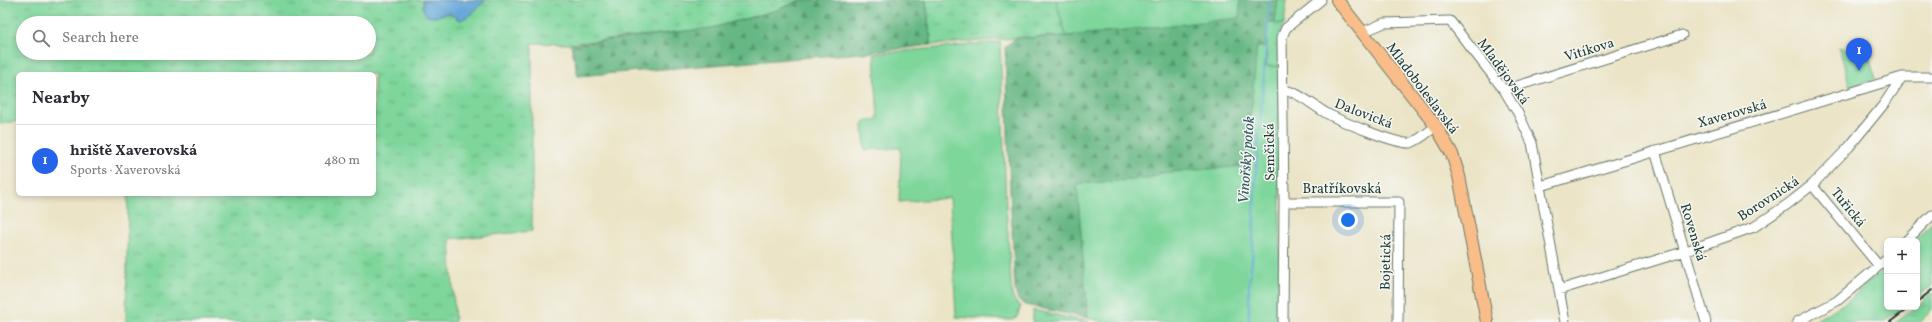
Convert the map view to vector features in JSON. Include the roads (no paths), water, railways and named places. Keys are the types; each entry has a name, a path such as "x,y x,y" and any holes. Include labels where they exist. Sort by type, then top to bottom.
{"main road":[{"name":"Mladoboleslavská","path":"1337,0 1436,126 1446,142 1457,168 1486,322"}],"street":[{"name":"Semčická","path":"1282,322 1284,202 1283,32 1321,0"},
{"name":"Mladějovská","path":"1363,32 1384,23 1450,21 1504,90 1519,115 1532,143 1565,322"},
{"name":"Vitíkova","path":"1504,90 1682,35"},
{"name":"Xaverovská","path":"1541,186 1655,150 1902,77 1932,78"},
{"name":"Borovnická","path":"1559,290 1686,251 1754,227 1788,204 1812,185 1849,147 1884,104 1902,77"},
{"name":"Dalovická","path":"1283,90 1295,94 1340,120 1379,135 1410,143 1436,126"},
{"name":"Rovenská","path":"1655,150 1706,322"},
{"name":"Tuřická","path":"1812,185 1879,266"},
{"name":"Bratříkovská","path":"1284,202 1399,202"},
{"name":"Bojetická","path":"1398,322 1399,202"},
{"path":"1909,238 1932,215"},
{"path":"1797,322 1837,301 1884,262"}],"water":[{"path":"423,0 486,0 468,17 460,20 449,13 434,17 427,16 423,9"}],"waterway":[{"name":"Vinořský potok","path":"1249,322 1249,283 1252,261 1256,172 1270,0"}],"railway":[{"path":"1920,300 1932,290"},
{"path":"1890,322 1906,310"}],"place":[{"name":"hriště Xaverovská","path":"1859,71"}]}
